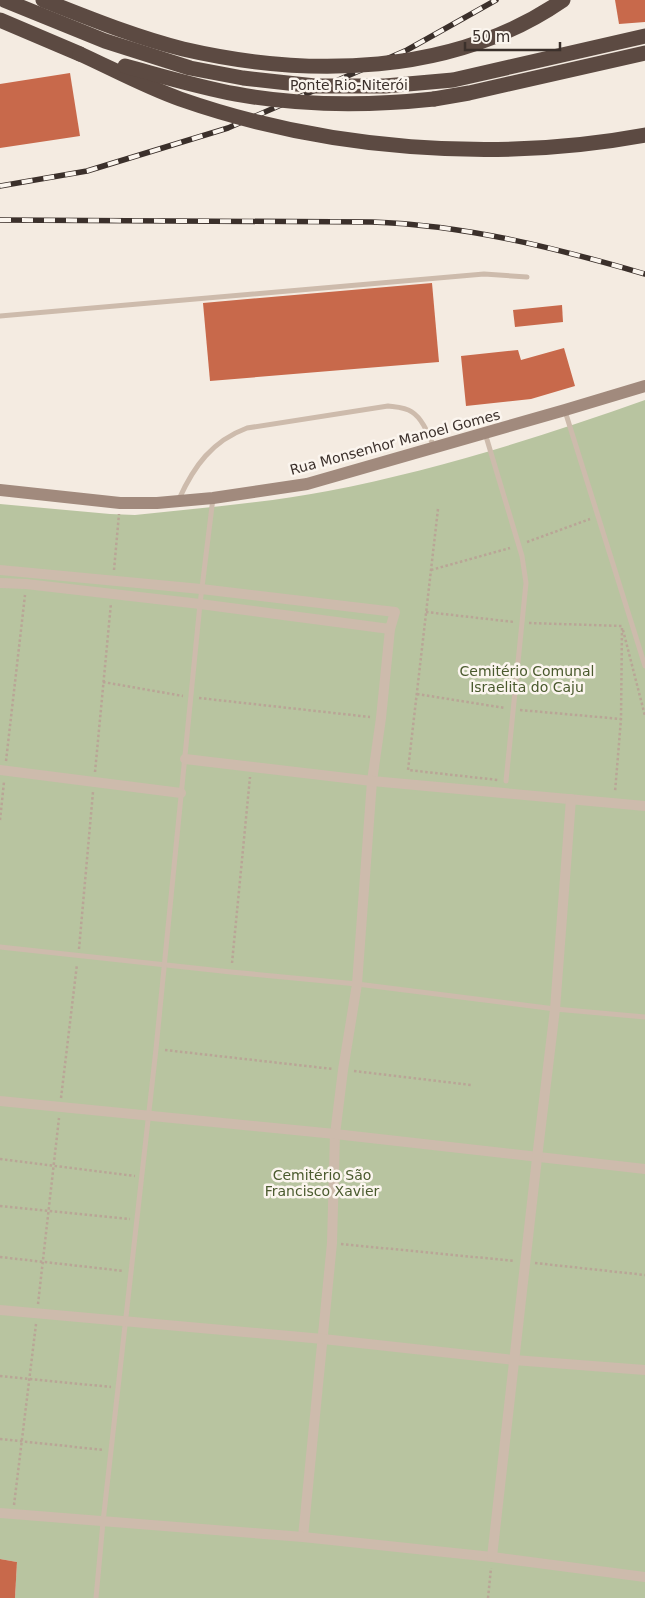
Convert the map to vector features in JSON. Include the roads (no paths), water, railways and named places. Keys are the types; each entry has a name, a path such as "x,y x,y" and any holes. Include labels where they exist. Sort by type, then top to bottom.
{"highway":[{"name":"Ponte Rio-Niterói","path":"4,0 106,40 190,68 243,78 315,86 385,86 453,80 645,36"},
{"name":"Ponte Rio-Niterói","path":"43,0 124,31 189,50 272,63 344,66 408,60 456,50 499,35 563,0"},
{"name":"Ponte Rio-Niterói","path":"0,20 80,54 213,90 284,101 337,104 396,103 470,93 645,53"},
{"path":"80,54 178,98 260,122 353,140 400,145 489,149 535,148 645,135"}],"street":[{"name":"Rua Monsenhor Manoel Gomes","path":"0,490 120,503 157,503 213,498 307,484 645,386"},
{"path":"0,570 201,589 394,612 390,629 381,718 372,781 357,984 342,1070 335,1134 332,1243 303,1537"},
{"path":"0,583 26,584 200,604 390,629"},
{"path":"185,759 372,781 645,806"},
{"path":"3,771 182,793"},
{"path":"492,1557 555,1009 571,799"},
{"path":"0,1101 335,1134 645,1169"},
{"path":"0,1310 322,1339 514,1360 645,1370"},
{"path":"0,1512 303,1537 492,1557 645,1577"}],"lane":[{"path":"0,316 484,274 527,277"},
{"path":"178,502 189,476 199,462 226,438 247,428 388,406 412,412 426,429 434,448"},
{"path":"565,410 645,666"},
{"path":"485,433 519,545 526,582 506,781"},
{"path":"96,1598 156,1048 201,589 213,498"},
{"path":"0,947 357,984 555,1009 645,1017"}],"railway":[{"path":"0,186 87,171 228,128 407,50 496,0"},
{"path":"0,220 372,222 407,224 510,239 578,255 645,274"}],"park label":[{"name":"Cemitério Comunal Israelita do Caju","path":"527,680"},
{"name":"Cemitério São Francisco Xavier","path":"322,1184"}]}
